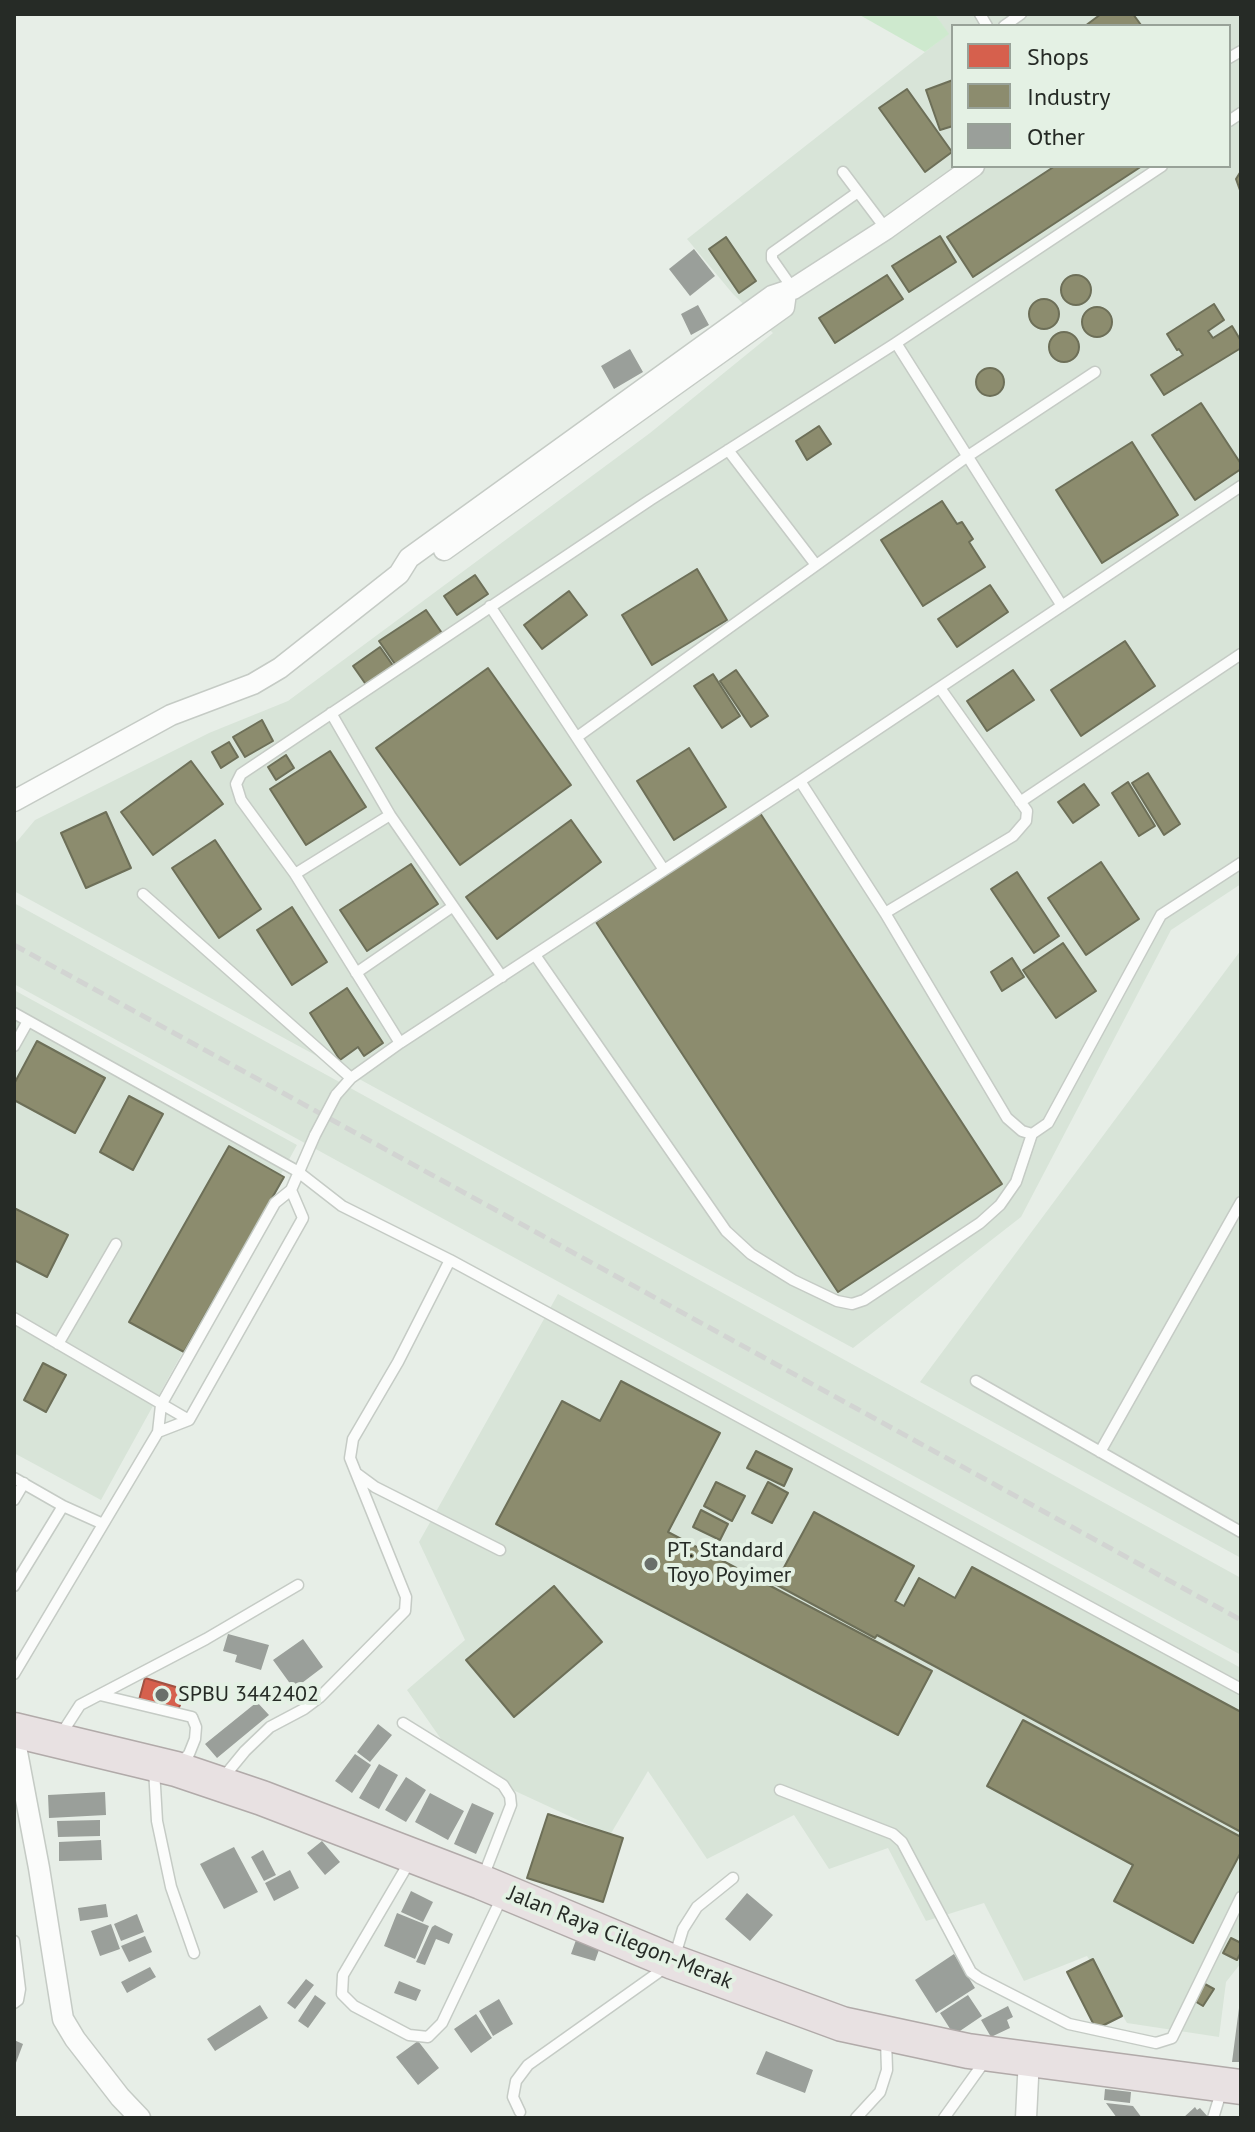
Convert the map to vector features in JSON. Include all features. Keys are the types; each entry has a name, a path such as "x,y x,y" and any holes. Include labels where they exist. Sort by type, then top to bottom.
{"highway":[{"name":"Jalan Raya Cilegon-Merak","path":"14,1730 165,1766 219,1783 414,1855 673,1962 842,2024 885,2035 991,2053 1233,2086"}],"street":[{"path":"14,801 171,715 253,684 266,676 399,574 417,569 784,307 789,291 886,229 971,168"},
{"path":"14,1736 63,2019 111,2086 140,2118"},
{"path":"1026,2118 1029,2058"}],"lane":[{"path":"400,1043 295,874 241,800 236,784 241,774 490,606 1159,168"},
{"path":"843,172 886,229"},
{"path":"789,291 772,259 772,253 858,192"},
{"path":"896,343 1062,606"},
{"path":"577,737 968,456 1095,372"},
{"path":"728,450 816,565"},
{"path":"14,1674 158,1432 161,1405 275,1203 291,1190 297,1171 336,1095 351,1078 1241,486"},
{"path":"490,606 664,870"},
{"path":"1020,802 1241,654"},
{"path":"885,913 1013,836 1026,821 1027,811 940,688"},
{"path":"331,713 390,815 502,977"},
{"path":"800,781 885,913 1007,1118 1022,1131 1032,1134"},
{"path":"295,874 390,815"},
{"path":"535,955 726,1231 751,1254 793,1280 837,1301 852,1304 864,1300 980,1223 1000,1205 1016,1182 1032,1134 1048,1123 1161,915 1241,863"},
{"path":"143,894 351,1078"},
{"path":"356,973 452,907"},
{"path":"14,1013 297,1171 342,1206 450,1260 1241,1689"},
{"path":"14,1046 28,1021"},
{"path":"158,1432 189,1420 303,1218 291,1190"},
{"path":"1100,1452 1241,1202"},
{"path":"58,1344 116,1244"},
{"path":"219,1783 270,1727 320,1697 405,1611 406,1597 350,1458 353,1439 398,1362 450,1260"},
{"path":"14,1318 189,1420"},
{"path":"976,1381 1241,1532"},
{"path":"356,1473 375,1487 500,1550"},
{"path":"14,1500 19,1481 103,1524"},
{"path":"14,1586 63,1506"},
{"path":"58,1739 80,1705 206,1639 298,1585"},
{"path":"100,1695 192,1717 196,1727 192,1746 165,1766 157,1821 171,1887 194,1953"},
{"path":"403,1723 503,1785 510,1796 511,1805 493,1887 442,2023 428,2037 409,2035 354,2006 342,1994 343,1975 414,1855"},
{"path":"780,1790 893,1834 902,1842 971,1972 1069,2024 1156,2043 1172,2038 1241,1897"},
{"path":"520,2112 513,2097 516,2081 528,2065 673,1962 683,1929 697,1907 733,1878"},
{"path":"14,1941 20,1989 18,2000 14,2003"},
{"path":"856,2118 880,2092 887,2070 885,2035"},
{"path":"944,2118 991,2053"},
{"path":"1213,2118 1233,2086"}],"shaded area":[{"path":"935,14 1241,14 1241,884 1171,930 1021,1217 853,1348 14,891 14,845 35,820 209,733 288,701 650,433 773,333 733,294 687,239 948,34"},
{"path":"14,903 1241,1578 1241,1655 14,984"},
{"path":"1241,950 1241,1558 920,1382"},
{"path":"14,990 297,1145 101,1500 14,1453"},
{"path":"558,1294 1241,1668 1241,1963 1226,1982 1219,2037 1127,2023 1087,1956 1024,1981 984,1903 926,1921 888,1848 829,1869 794,1815 707,1859 648,1771 610,1835 459,1765 407,1690 465,1640 419,1542"}],"green space":[{"path":"858,14 935,14 949,34 925,52"}],"building: Shops":[{"name":"SPBU 3442402","path":"145,1678 186,1690 178,1710 139,1700"}],"building: Industry":[{"path":"1101,14 1133,14 1140,24 1088,24"},
{"path":"951,81 951,127 940,130 926,90"},
{"path":"907,89 951,153 925,172 879,108"},
{"path":"1052,168 1139,168 973,277 947,237"},
{"path":"1241,171 1241,193 1236,179"},
{"path":"940,236 956,262 909,292 892,266"},
{"path":"726,237 756,281 739,293 709,249"},
{"path":"887,275 903,299 835,343 819,318"},
{"path":"1076,275 1087,279 1091,290 1087,301 1076,305 1065,301 1061,290 1065,279"},
{"path":"1044,299 1055,303 1059,314 1055,325 1044,329 1033,325 1029,314 1033,303"},
{"path":"1214,304 1224,320 1208,331 1213,338 1232,326 1241,341 1241,348 1164,395 1151,375 1183,355 1167,334"},
{"path":"1097,307 1108,311 1112,322 1108,333 1097,337 1086,333 1082,322 1086,311"},
{"path":"1064,332 1075,336 1079,347 1075,358 1064,362 1053,358 1049,347 1053,336"},
{"path":"990,368 1000,372 1004,382 1000,392 990,396 980,392 976,382 980,372"},
{"path":"1201,403 1241,464 1241,469 1195,500 1152,435"},
{"path":"819,426 831,444 807,460 796,441"},
{"path":"1132,442 1178,515 1102,563 1056,490"},
{"path":"942,501 957,524 962,522 973,539 969,542 985,567 923,606 881,540"},
{"path":"697,569 727,620 652,665 622,615"},
{"path":"475,575 488,594 457,615 444,596"},
{"path":"990,585 1008,612 957,647 938,619"},
{"path":"569,591 587,615 542,649 524,625"},
{"path":"426,610 444,636 397,667 379,641"},
{"path":"1125,641 1155,686 1081,736 1051,690"},
{"path":"380,647 394,667 367,686 353,666"},
{"path":"488,668 571,785 460,865 376,748"},
{"path":"736,670 768,716 751,727 720,681"},
{"path":"1013,670 1034,700 987,731 967,701"},
{"path":"713,674 740,716 722,728 694,686"},
{"path":"262,720 273,741 245,757 233,737"},
{"path":"229,742 238,757 221,768 212,752"},
{"path":"689,748 726,807 674,840 637,781"},
{"path":"330,751 366,807 306,845 270,789"},
{"path":"286,755 294,768 276,780 268,767"},
{"path":"191,761 223,804 153,855 121,812"},
{"path":"1148,773 1180,824 1164,835 1132,783"},
{"path":"1128,782 1155,826 1139,836 1112,793"},
{"path":"1084,784 1099,805 1073,823 1058,802"},
{"path":"106,812 131,868 86,888 61,833"},
{"path":"760,813 1002,1184 838,1292 596,922"},
{"path":"571,820 601,862 497,939 466,897"},
{"path":"215,840 261,909 219,938 172,868"},
{"path":"1101,862 1139,919 1086,955 1048,898"},
{"path":"411,864 438,904 367,951 340,910"},
{"path":"1017,872 1059,936 1034,953 991,889"},
{"path":"292,907 327,962 292,985 257,930"},
{"path":"1063,943 1096,991 1056,1018 1023,970"},
{"path":"1012,958 1024,977 1002,991 991,972"},
{"path":"347,988 383,1043 364,1056 358,1047 340,1060 310,1013"},
{"path":"37,1041 105,1078 75,1133 14,1100 14,1084"},
{"path":"129,1096 163,1114 133,1170 100,1152"},
{"path":"229,1146 284,1177 184,1352 129,1322"},
{"path":"14,1208 68,1235 47,1277 14,1260"},
{"path":"43,1363 66,1375 46,1412 24,1400"},
{"name":"PT. Standard Toyo Poyimer","path":"621,1381 720,1433 668,1532 932,1671 898,1735 496,1524 562,1401 600,1421"},
{"path":"756,1451 792,1469 784,1486 747,1468"},
{"path":"716,1482 745,1496 732,1521 704,1506"},
{"path":"768,1482 788,1493 772,1523 752,1513"},
{"path":"701,1510 728,1524 720,1540 693,1527"},
{"path":"814,1512 914,1566 895,1601 904,1606 919,1578 955,1598 972,1567 1241,1712 1241,1832 877,1635 875,1638 775,1584"},
{"path":"554,1586 602,1642 514,1717 466,1660"},
{"path":"1023,1720 1241,1837 1241,1852 1193,1943 1114,1901 1133,1865 987,1786"},
{"path":"548,1814 623,1838 603,1902 527,1878"},
{"path":"1231,1938 1241,1943 1237,1960 1223,1953"},
{"path":"1093,1959 1122,2016 1096,2029 1067,1972"},
{"path":"1203,1983 1214,1989 1203,2006 1193,2000"}],"building: Other":[{"path":"694,249 715,276 690,296 669,269"},
{"path":"698,305 709,325 691,335 681,314"},
{"path":"630,349 643,372 614,389 601,366"},
{"path":"228,1634 269,1645 261,1670 235,1662 237,1655 223,1651"},
{"path":"303,1639 323,1667 294,1689 273,1660"},
{"path":"257,1702 269,1715 217,1758 205,1744"},
{"path":"378,1724 392,1735 370,1762 357,1752"},
{"path":"355,1754 371,1765 352,1793 335,1781"},
{"path":"379,1764 398,1775 379,1809 359,1798"},
{"path":"406,1777 426,1790 406,1822 385,1810"},
{"path":"105,1792 106,1815 49,1818 48,1795"},
{"path":"430,1793 464,1811 448,1840 415,1822"},
{"path":"472,1803 494,1813 476,1854 454,1844"},
{"path":"100,1820 100,1836 58,1837 57,1821"},
{"path":"101,1840 102,1860 59,1861 59,1842"},
{"path":"322,1841 340,1862 325,1875 307,1853"},
{"path":"234,1847 258,1892 224,1909 200,1864"},
{"path":"263,1850 276,1875 264,1881 251,1857"},
{"path":"290,1870 299,1888 274,1901 265,1883"},
{"path":"411,1891 433,1902 423,1922 401,1912"},
{"path":"747,1893 773,1915 750,1941 725,1919"},
{"path":"106,1904 108,1917 80,1921 78,1908"},
{"path":"397,1913 429,1926 415,1959 384,1946"},
{"path":"137,1914 144,1932 121,1941 114,1924"},
{"path":"111,1924 120,1949 100,1956 91,1931"},
{"path":"435,1925 453,1934 449,1944 436,1939 425,1965 416,1962 432,1927"},
{"path":"145,1936 152,1952 129,1962 121,1946"},
{"path":"576,1940 600,1947 595,1961 571,1954"},
{"path":"954,1954 975,1988 936,2013 915,1980"},
{"path":"150,1967 156,1977 127,1993 121,1982"},
{"path":"306,1979 314,1985 295,2009 287,2003"},
{"path":"399,1981 421,1990 416,2001 394,1993"},
{"path":"315,1995 326,2003 308,2028 298,2021"},
{"path":"968,1995 982,2016 954,2035 940,2013"},
{"path":"499,1999 513,2024 493,2036 479,2011"},
{"path":"260,2005 268,2018 215,2051 207,2039"},
{"path":"1008,2006 1013,2017 1007,2020 1010,2028 991,2037 981,2020"},
{"path":"1239,2008 1241,2062 1232,2062"},
{"path":"476,2014 492,2038 471,2053 454,2029"},
{"path":"14,2040 23,2044 14,2068"},
{"path":"418,2041 439,2068 418,2085 396,2057"},
{"path":"766,2051 813,2070 805,2093 756,2074"},
{"path":"1105,2089 1131,2092 1130,2103 1104,2100"},
{"path":"1106,2103 1133,2106 1142,2118 1117,2118"},
{"path":"1195,2107 1197,2110 1200,2108 1209,2118 1183,2118"}],"railway":[{"path":"14,945 1241,1620"}],"place":[{"name":"PT. Standard Toyo Poyimer","path":"651,1564"},
{"name":"SPBU 3442402","path":"162,1695"}]}
